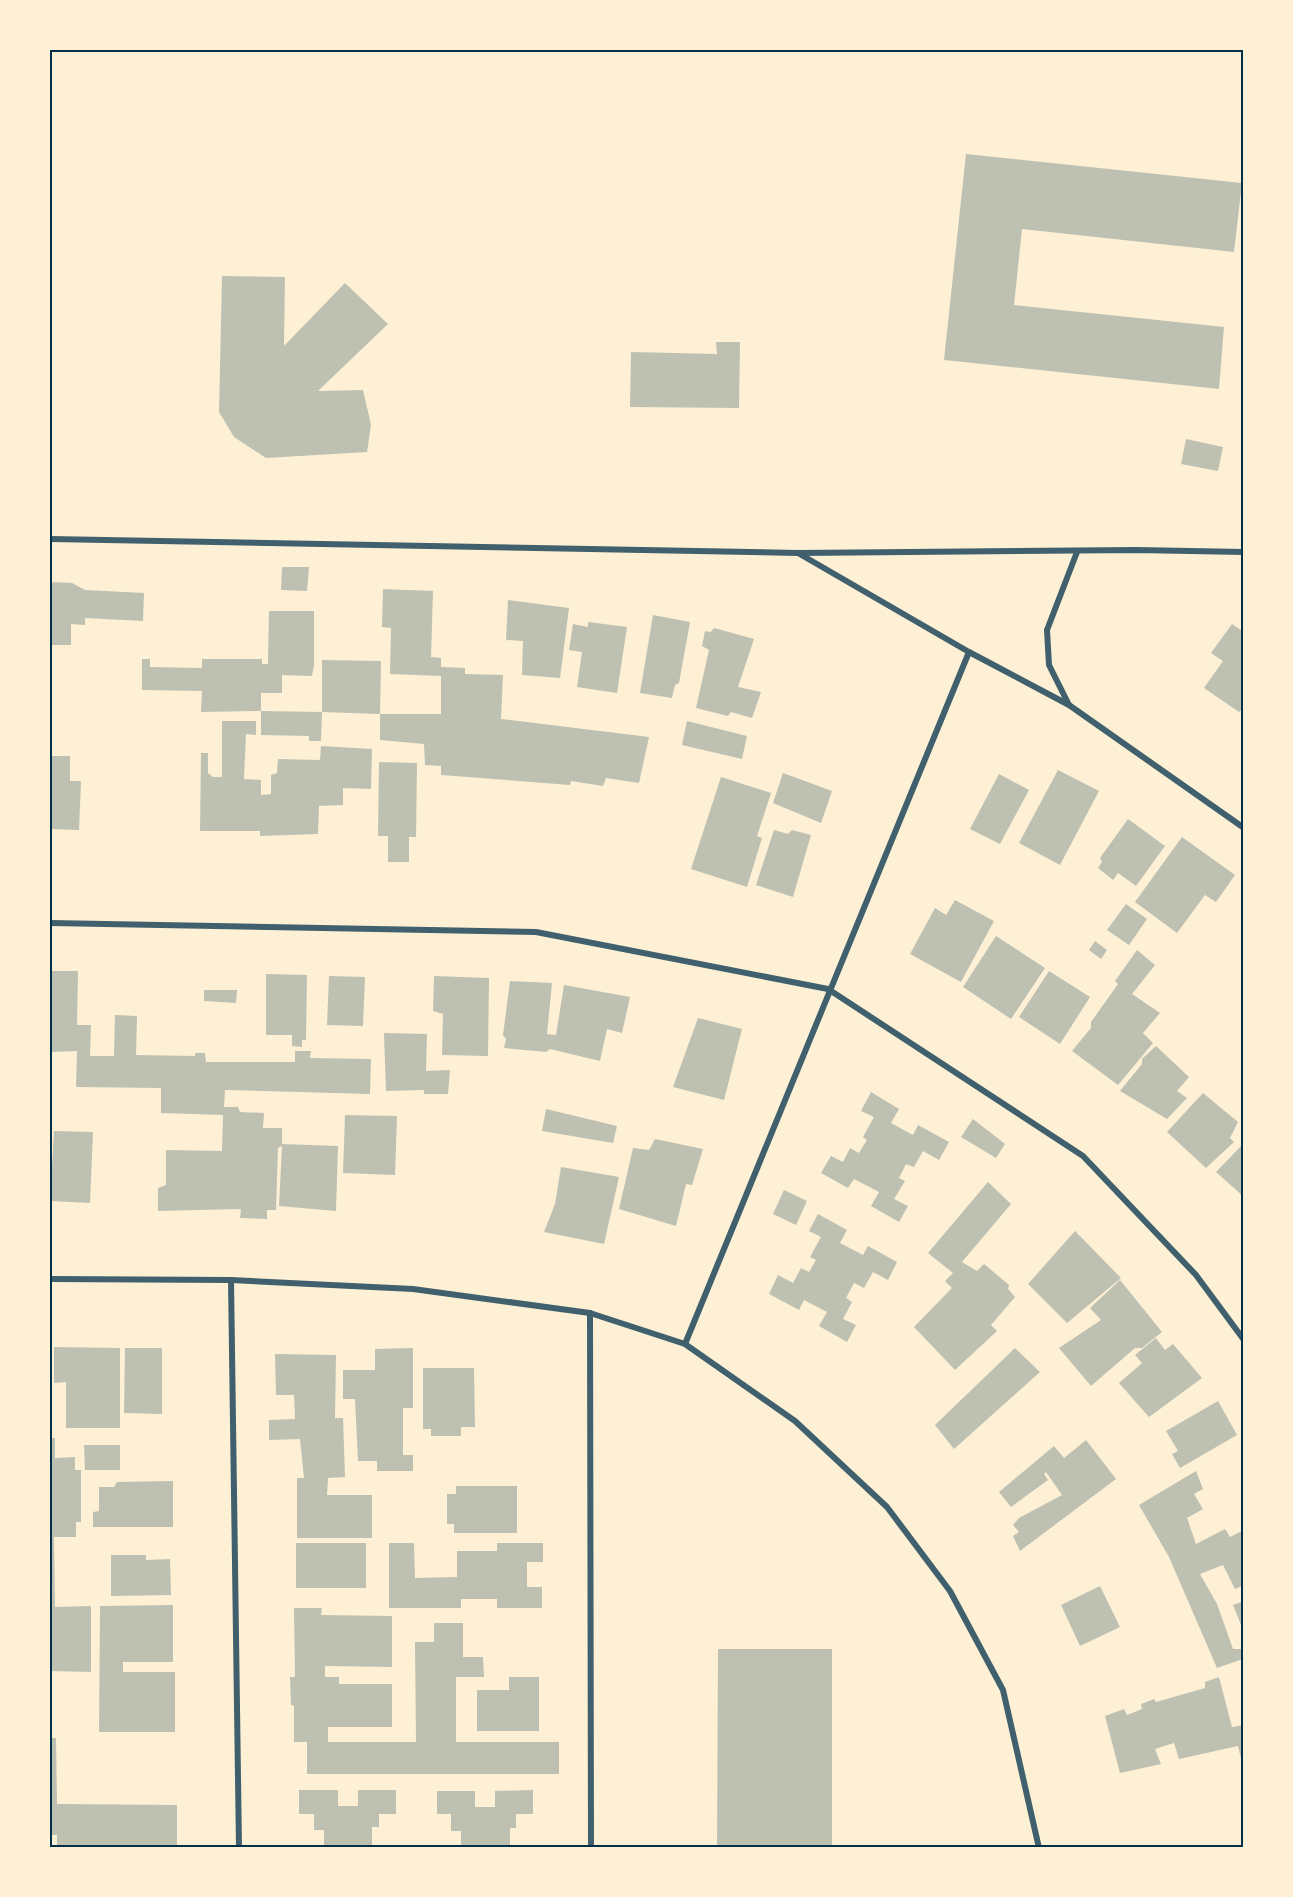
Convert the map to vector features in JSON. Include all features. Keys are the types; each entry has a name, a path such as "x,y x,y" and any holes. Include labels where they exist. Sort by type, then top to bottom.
{"street":[{"path":"50,539 798,553 1244,552"},
{"path":"1069,705 1049,665 1047,630 1077,552"},
{"path":"798,553 969,652 1069,705 1244,828"},
{"path":"685,1344 828,989 969,652"},
{"path":"50,923 536,932 828,989 1083,1156 1196,1275 1244,1340"},
{"path":"50,1279 231,1280 413,1289 590,1313 685,1344 795,1421 862,1483 887,1507 950,1591 1003,1690 1040,1848"},
{"path":"231,1280 238,1848"},
{"path":"590,1313 591,1848"}],"building":[{"path":"966,154 1242,183 1234,252 1022,229 1014,305 1224,327 1219,389 944,360"},
{"path":"222,276 285,277 284,346 345,283 388,324 318,391 363,390 371,425 367,452 266,458 234,437 219,412"},
{"path":"716,342 740,342 739,408 630,407 631,352 717,354"},
{"path":"1186,439 1223,447 1218,471 1181,464"},
{"path":"282,567 309,567 307,591 281,590"},
{"path":"50,582 72,583 85,590 144,593 143,621 85,618 85,625 71,624 71,645 50,645"},
{"path":"383,589 433,591 431,657 441,658 441,667 465,668 465,674 503,675 501,719 649,737 639,783 606,778 603,786 571,781 570,785 441,775 441,766 425,765 424,744 380,740 380,714 441,714 441,676 390,674 391,628 382,627"},
{"path":"508,600 569,608 560,678 522,675 523,641 506,640"},
{"path":"269,611 314,611 314,666 312,676 282,675 282,693 261,693 261,711 201,712 202,691 142,690 142,659 150,659 150,667 202,668 202,659 262,659 262,664 268,664"},
{"path":"653,615 690,622 679,683 675,685 672,698 640,693"},
{"path":"588,622 627,627 617,693 577,687 582,652 569,650 573,624 588,627"},
{"path":"1232,624 1244,632 1244,707 1239,712 1204,688 1223,661 1211,653"},
{"path":"714,628 754,639 738,687 761,692 752,718 731,712 728,716 696,708 709,650 702,646 705,631 711,632"},
{"path":"322,660 381,661 380,714 322,712"},
{"path":"261,711 322,712 321,741 309,741 309,736 261,735"},
{"path":"222,721 256,721 256,735 246,734 244,779 261,780 261,795 271,794 271,775 277,773 278,759 320,760 321,746 372,749 371,789 343,788 343,805 319,806 318,834 260,836 260,831 200,831 201,753 208,753 208,773 213,777 222,777"},
{"path":"687,721 747,736 742,759 682,745"},
{"path":"50,756 70,756 70,781 81,781 79,830 50,829"},
{"path":"379,762 417,763 416,837 409,837 409,862 388,862 388,836 378,836"},
{"path":"1058,770 1099,791 1060,865 1019,843"},
{"path":"783,773 832,791 821,823 773,803"},
{"path":"999,774 1029,790 1000,844 970,829"},
{"path":"721,777 771,793 757,836 762,838 747,887 691,869"},
{"path":"1128,819 1165,846 1136,886 1118,873 1113,880 1098,868 1102,862 1100,858"},
{"path":"774,830 788,834 792,830 811,835 793,897 756,885"},
{"path":"1182,837 1235,875 1216,902 1205,895 1177,933 1135,902"},
{"path":"955,900 994,921 961,982 910,954 935,908 946,915"},
{"path":"1126,904 1147,919 1129,945 1107,930"},
{"path":"996,936 1045,968 1011,1019 963,987"},
{"path":"1095,941 1107,950 1101,959 1089,950"},
{"path":"1137,950 1155,965 1132,994 1160,1013 1143,1033 1153,1043 1118,1085 1072,1051 1091,1028 1091,1022 1118,984 1115,981"},
{"path":"50,971 78,971 77,1025 91,1025 90,1056 114,1056 115,1015 137,1016 136,1055 195,1056 195,1053 205,1053 206,1062 295,1062 295,1051 311,1051 310,1058 371,1059 370,1094 225,1090 224,1107 238,1107 240,1112 264,1113 263,1128 282,1128 282,1144 338,1146 336,1211 279,1206 282,1146 278,1148 276,1210 267,1210 267,1219 240,1218 241,1209 158,1211 158,1188 166,1185 166,1150 222,1151 223,1115 161,1113 161,1088 76,1087 77,1051 50,1052"},
{"path":"1049,971 1090,997 1060,1044 1019,1017"},
{"path":"266,974 307,975 306,1040 302,1040 302,1047 292,1046 292,1035 266,1035"},
{"path":"329,976 365,977 363,1026 327,1025"},
{"path":"434,976 489,978 488,1056 442,1055 443,1014 433,1011"},
{"path":"510,981 552,983 547,1034 556,1035 564,985 630,997 622,1033 607,1029 600,1061 550,1049 546,1052 504,1048 506,1039 503,1035"},
{"path":"204,990 237,990 236,1003 204,1001"},
{"path":"698,1018 742,1029 724,1100 673,1087"},
{"path":"384,1033 427,1034 426,1071 450,1070 448,1094 424,1094 424,1090 386,1091"},
{"path":"1156,1046 1189,1077 1177,1091 1187,1098 1167,1119 1120,1091 1142,1064 1142,1059"},
{"path":"871,1092 899,1109 891,1123 913,1135 918,1125 949,1142 939,1160 923,1151 914,1167 906,1164 899,1178 905,1181 894,1199 908,1206 899,1222 871,1206 879,1192 854,1179 848,1188 821,1173 831,1156 843,1162 850,1148 859,1153 867,1140 863,1137 874,1117 861,1111"},
{"path":"1203,1093 1238,1122 1230,1138 1234,1142 1206,1168 1167,1132"},
{"path":"546,1109 617,1126 613,1143 542,1131"},
{"path":"345,1115 397,1116 395,1175 343,1173"},
{"path":"973,1119 1005,1144 996,1158 961,1137"},
{"path":"54,1131 93,1132 90,1203 50,1201"},
{"path":"655,1139 703,1149 692,1185 686,1184 676,1226 619,1209 633,1148 649,1150"},
{"path":"1244,1143 1244,1197 1216,1172"},
{"path":"561,1167 619,1177 604,1244 544,1232 555,1204"},
{"path":"988,1182 1011,1204 962,1262 977,1271 984,1264 1009,1285 1008,1289 1015,1297 991,1325 997,1331 955,1370 914,1327 952,1288 945,1281 953,1273 928,1253"},
{"path":"784,1190 807,1201 796,1225 773,1214"},
{"path":"818,1214 847,1230 840,1243 863,1255 868,1246 897,1262 888,1280 873,1272 864,1288 854,1283 846,1298 852,1302 843,1319 856,1325 847,1342 819,1326 827,1312 804,1300 799,1310 769,1294 778,1275 793,1283 801,1268 809,1272 816,1260 810,1257 821,1237 809,1231"},
{"path":"1075,1231 1121,1278 1067,1323 1028,1284"},
{"path":"1120,1280 1162,1332 1142,1348 1135,1348 1091,1386 1059,1348 1101,1320 1090,1308"},
{"path":"1156,1338 1165,1350 1173,1344 1202,1378 1149,1417 1119,1383 1142,1363 1135,1355"},
{"path":"54,1347 120,1348 120,1428 66,1428 66,1382 54,1383"},
{"path":"125,1348 162,1348 162,1414 124,1413"},
{"path":"413,1348 413,1408 403,1408 403,1455 413,1455 413,1471 377,1471 377,1461 358,1461 355,1399 343,1399 343,1370 375,1370 375,1349"},
{"path":"1015,1348 1040,1372 954,1449 935,1425"},
{"path":"275,1354 336,1355 335,1418 343,1418 345,1477 328,1478 327,1495 372,1495 372,1538 297,1538 297,1478 304,1478 300,1439 269,1440 269,1420 295,1419 294,1395 276,1395"},
{"path":"423,1368 474,1368 475,1427 461,1427 461,1436 431,1436 431,1429 423,1429"},
{"path":"1218,1401 1237,1435 1180,1468 1172,1454 1178,1451 1166,1431"},
{"path":"50,1438 55,1438 55,1458 75,1457 75,1470 81,1470 81,1522 76,1522 76,1537 54,1537 55,1607 91,1606 91,1672 50,1671"},
{"path":"1086,1440 1116,1479 1020,1551 1013,1536 1019,1532 1013,1525 1019,1518 1062,1495 1046,1472 1044,1474 1048,1480 1011,1507 999,1492 1054,1446 1064,1458"},
{"path":"84,1445 120,1445 120,1470 85,1470"},
{"path":"1196,1471 1203,1489 1194,1494 1203,1509 1187,1518 1196,1544 1225,1529 1230,1537 1244,1530 1244,1585 1235,1589 1223,1565 1200,1574 1217,1604 1233,1649 1241,1649 1243,1659 1217,1668 1169,1557 1139,1505"},
{"path":"173,1481 173,1527 93,1527 93,1512 99,1511 99,1487 114,1487 117,1482"},
{"path":"456,1486 517,1486 517,1533 454,1533 454,1524 447,1524 447,1494 456,1494"},
{"path":"296,1543 366,1543 366,1588 296,1588"},
{"path":"389,1543 414,1543 415,1578 457,1577 457,1551 497,1551 497,1543 543,1543 543,1562 527,1562 527,1587 542,1587 542,1608 497,1608 497,1599 461,1599 461,1608 389,1608"},
{"path":"111,1555 146,1555 146,1560 170,1559 171,1595 111,1596"},
{"path":"1100,1586 1120,1627 1080,1646 1061,1605"},
{"path":"1244,1601 1244,1630 1243,1630 1233,1605"},
{"path":"173,1605 173,1662 123,1662 123,1672 175,1672 175,1732 99,1732 100,1606"},
{"path":"294,1608 322,1608 321,1615 392,1616 392,1667 325,1666 325,1677 339,1677 339,1684 392,1684 392,1727 328,1727 328,1742 416,1742 415,1642 434,1642 434,1623 463,1623 463,1657 483,1657 484,1677 456,1677 456,1742 559,1742 559,1774 307,1774 307,1742 294,1742 294,1706 291,1705 290,1677 295,1677"},
{"path":"718,1649 832,1649 832,1848 717,1848"},
{"path":"509,1677 539,1677 539,1731 477,1731 477,1690 509,1690"},
{"path":"1219,1677 1232,1727 1244,1725 1244,1771 1238,1746 1179,1759 1174,1743 1155,1749 1161,1764 1120,1773 1105,1716 1124,1709 1127,1715 1142,1709 1141,1704 1154,1699 1156,1702 1205,1688 1205,1682"},
{"path":"50,1738 56,1738 57,1804 177,1805 177,1848 57,1848 57,1835 50,1835"},
{"path":"299,1790 338,1790 338,1806 358,1806 358,1790 396,1790 396,1814 379,1814 379,1827 372,1827 372,1848 324,1848 324,1830 314,1830 314,1814 299,1814"},
{"path":"533,1790 533,1814 516,1814 516,1828 510,1828 510,1848 461,1848 461,1831 451,1831 451,1814 437,1814 437,1791 475,1791 475,1807 495,1807 495,1791"}]}
